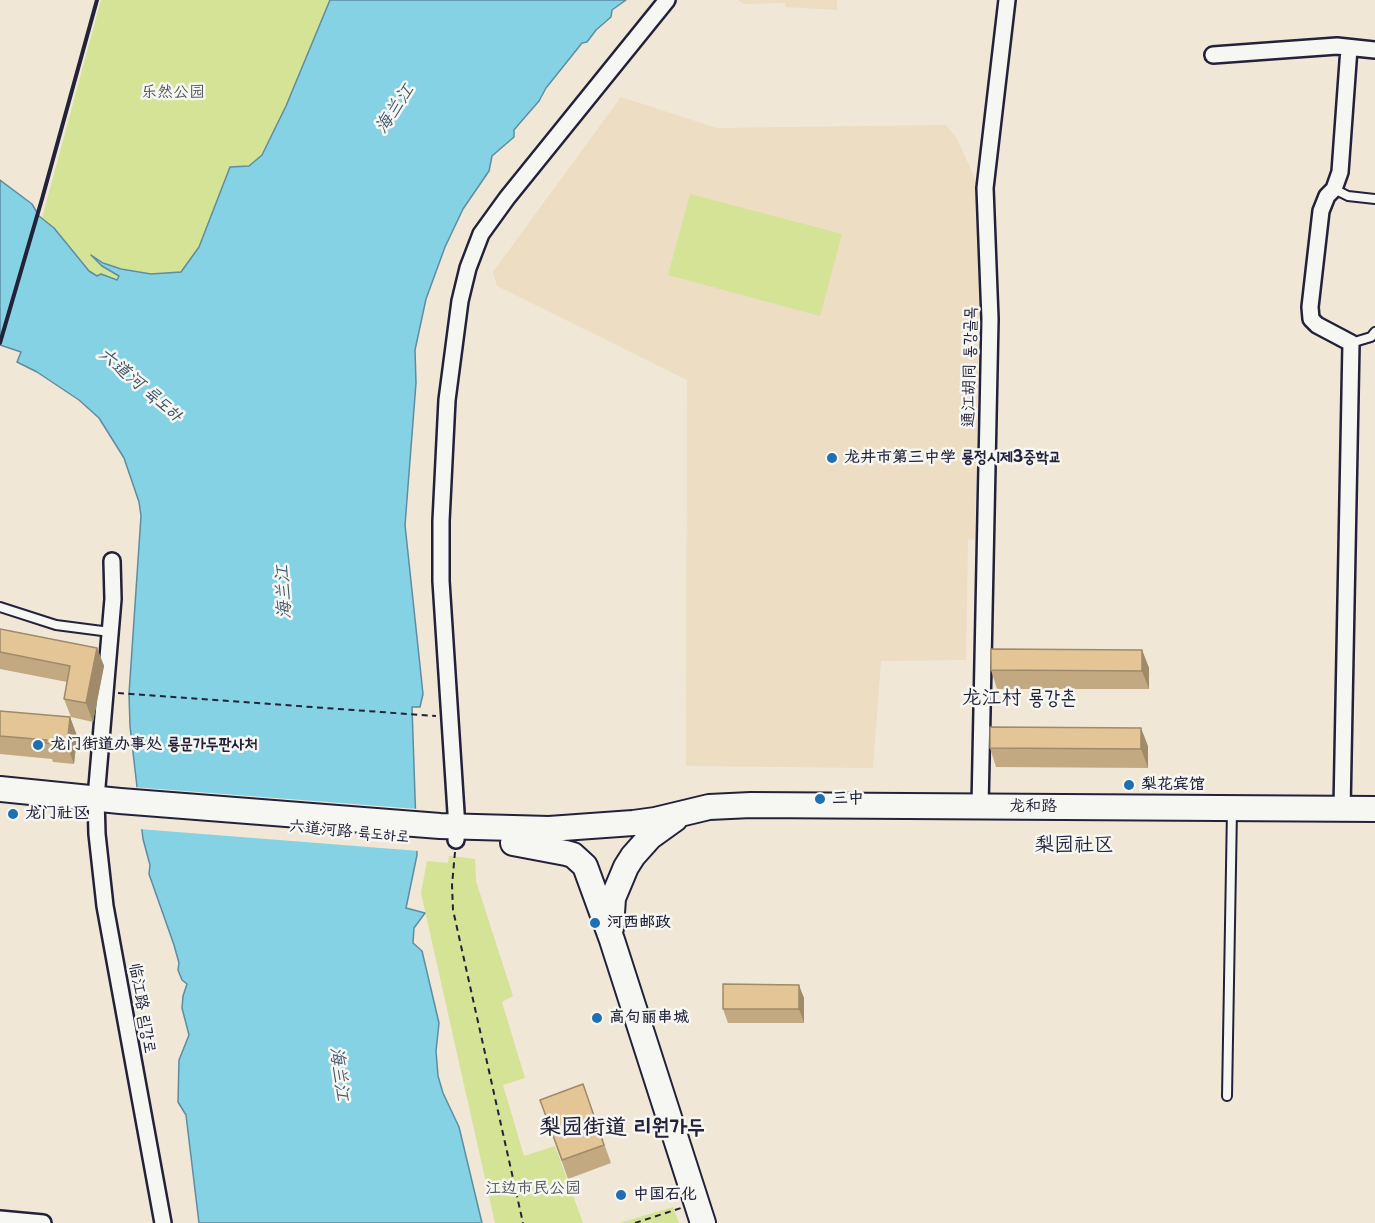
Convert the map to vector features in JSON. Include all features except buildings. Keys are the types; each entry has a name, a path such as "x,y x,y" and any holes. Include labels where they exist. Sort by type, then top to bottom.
{"highway":[{"name":"六道河路 륙도하로","path":"0,789 108,806"},
{"name":"六道河路 륙도하로","path":"0,801 108,806 448,833 513,843 658,830"},
{"name":"龙和路","path":"695,818 721,806 980,807 1232,817 1375,826"},
{"name":"龙和路","path":"695,818 730,820 1232,817 1342,809 1375,809"},
{"name":"六道河路 륙도하로","path":"448,833 549,830 695,818"},
{"path":"613,898 620,879 633,856 658,830 695,818"},
{"path":"619,939 627,905 642,870 656,852 695,818"},
{"path":"549,830 573,839 590,856 613,898 619,939 699,1213"},
{"path":"513,843 566,853 578,859 588,874 632,965 717,1223"}],"street":[{"path":"448,833 450,717 441,581 441,521 447,400 460,301 468,268 481,234 507,198 667,0"},
{"name":"通江胡同 통강골목","path":"980,807 990,319 985,188 1008,0"},
{"path":"1213,55 1314,47 1375,50"},
{"path":"1342,809 1351,344 1317,325 1311,319 1310,307 1321,211 1341,172 1349,48"},
{"name":"临江路 림강로","path":"112,561 113,599 110,632 102,660 108,806 105,906 158,1223"},
{"path":"0,1219 43,1223"}],"lane":[{"path":"1334,189 1348,196 1375,199"},
{"path":"1351,344 1371,337 1375,332"},
{"path":"0,607 56,625 110,632"},
{"path":"1227,1096 1232,817"}],"path":[{"path":"127,693 450,717"},
{"path":"448,833 453,910 523,1223"},
{"path":"635,1223 699,1213"}],"shaded area":[{"path":"738,0 837,0 837,10 785,7 785,3 744,4"},
{"name":"龙井市第三中学 룡정시제3중학교","path":"621,97 717,128 946,125 957,139 981,192 975,539 968,540 966,660 881,661 873,768 686,766 687,380 497,286 493,272"}],"green space":[{"name":"乐然公园","path":"101,0 330,0 286,106 262,155 256,162 244,167 199,247 181,272 151,274 111,266 94,257 119,276 118,280 97,276 89,271 54,228 42,218"},
{"path":"690,194 842,234 820,316 668,275"},
{"name":"江边市民公园","path":"449,856 475,859 476,881 513,996 502,1002 525,1078 503,1085 524,1156 555,1146 583,1223 495,1223 421,893 427,861 448,863"},
{"name":"江边市民公园","path":"673,1207 679,1223 619,1223"}],"water":[{"path":"330,0 626,0 612,10 611,17 596,30 587,42 582,43 546,88 539,101 514,130 514,137 492,156 489,171 463,209 445,247 426,299 415,350 416,383 405,525 423,694 420,707 412,707 417,855 406,908 425,913 414,928 413,943 422,951 439,1023 436,1051 438,1076 443,1093 459,1127 482,1223 199,1223 186,1115 178,1102 179,1060 189,1035 182,1008 187,984 182,980 178,970 179,963 174,945 149,874 150,865 143,839 130,726 129,694 141,516 139,502 124,458 99,418 79,400 37,372 17,362 21,352 0,345 0,180 32,204 39,216 54,228 89,271 97,276 101,274 117,280 119,276 102,266 91,255 103,263 121,269 151,274 181,272 199,247 230,167 249,166 262,155 286,106"}],"pier":[{"path":"133,787 418,809 419,851 139,829"}],"railway":[{"path":"0,343 97,0"}],"place":[{"name":"龙井市第三中学 룡정시제3중학교","path":"832,458"},
{"name":"龙门街道办事处 룡문가두판사처","path":"38,745"},
{"name":"梨花宾馆","path":"1129,785"},
{"name":"三中","path":"820,799"},
{"name":"龙门社区","path":"13,814"},
{"name":"河西邮政","path":"595,923"},
{"name":"高句丽串城","path":"597,1018"},
{"name":"中国石化","path":"621,1195"}],"district":[{"name":"龙江村 룡강촌","path":"1019,698"},
{"name":"梨园社区","path":"1074,845"},
{"name":"梨园街道 리원가두","path":"622,1128"}],"water label":[{"name":"海兰江","path":"395,109"},
{"name":"六道河 륙도하","path":"140,385"},
{"name":"海兰江","path":"284,592"},
{"name":"海兰江","path":"339,1074"}]}
